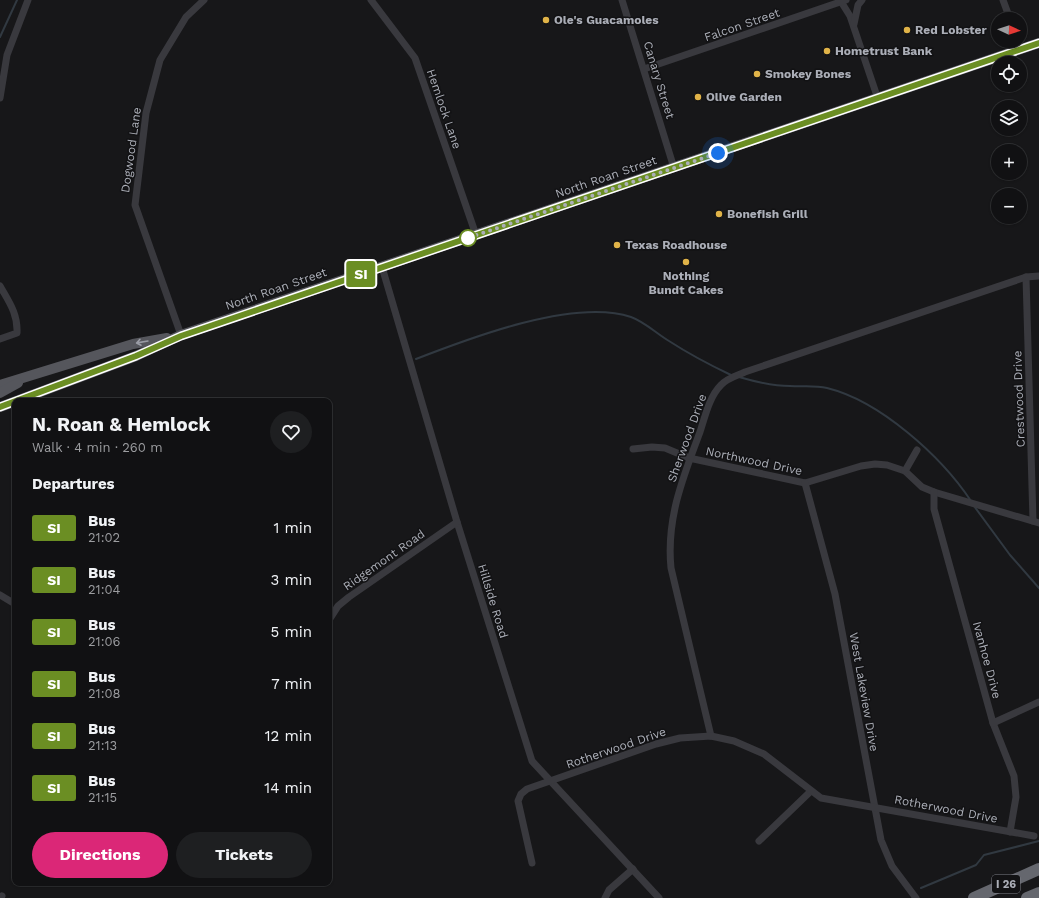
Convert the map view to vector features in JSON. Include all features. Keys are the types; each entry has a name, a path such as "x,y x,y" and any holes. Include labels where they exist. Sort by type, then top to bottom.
{"highway":[{"name":"I 26","path":"974,898 1039,869"},
{"name":"I 26","path":"1027,898 1039,892"}],"main road":[{"name":"North Roan Street","path":"1027,45 1039,44"},
{"name":"North Roan Street","path":"24,398 136,356 181,336 878,99 1010,48"},
{"name":"North Roan Street","path":"0,385 132,344 181,336"},
{"path":"0,393 30,375"},
{"name":"North Roan Street","path":"0,407 12,402"}],"street":[{"path":"0,98 7,55 28,0"},
{"name":"Dogwood Lane","path":"181,336 135,205 146,113 160,60 186,17 204,0"},
{"name":"Hemlock Lane","path":"371,0 415,58 476,235"},
{"name":"Canary Street","path":"622,0 674,168"},
{"path":"854,26 856,14 862,0"},
{"path":"1003,0 1007,12"},
{"path":"843,1 854,26 878,99"},
{"name":"Falcon Street","path":"644,69 843,1"},
{"name":"Hillside Road","path":"382,267 457,522 532,761 659,898"},
{"name":"Sherwood Drive","path":"711,736 669,550 675,506 689,458 713,397 720,386 729,378 1026,277 1039,276"},
{"name":"Crestwood Drive","path":"1026,277 1036,522"},
{"path":"0,286 14,311 18,322 17,333 0,339"},
{"name":"Northwood Drive","path":"633,449 665,448 689,458 805,483 845,470 875,464 887,465 905,471 922,487 934,492 1036,522"},
{"path":"905,471 918,450"},
{"name":"West Lakeview Drive","path":"805,483 835,594 874,806 886,854 892,866 916,898"},
{"name":"Ivanhoe Drive","path":"934,492 934,509 993,723 1014,776 1016,797 1010,832"},
{"name":"Ridgemont Road","path":"332,615 338,606 349,597 457,522"},
{"path":"0,595 12,602"},
{"path":"993,723 1039,702"},
{"name":"Rotherwood Drive","path":"532,862 518,801 521,794 527,789 552,782 656,744 680,738 711,736 734,741 764,754 821,798 874,806 1034,836"},
{"path":"759,841 811,791"},
{"path":"605,898 609,890 633,869"}],"waterway":[{"path":"0,37 17,0"},
{"path":"416,359 493,331 522,323 552,316 608,312 636,319 684,350 731,375"},
{"path":"739,377 777,385 827,388 868,405 908,432 943,466 971,501"},
{"path":"974,506 1010,555 1039,588"},
{"path":"921,888 976,865 984,855 1039,841"}],"bus line":[{"name":"SI","path":"21,398 136,356 181,336 1039,43"},
{"name":"SI","path":"0,407 12,402"}],"place":[{"name":"Ole's Guacamoles","path":"546,20"},
{"name":"Red Lobster","path":"907,30"},
{"name":"Hometrust Bank","path":"827,51"},
{"name":"Smokey Bones","path":"757,74"},
{"name":"Olive Garden","path":"698,97"},
{"name":"Bonefish Grill","path":"719,214"},
{"name":"Texas Roadhouse","path":"617,245"},
{"name":"Nothing Bundt Cakes","path":"686,262"}],"route":[{"path":"468,238 462,240 718,153"}]}
